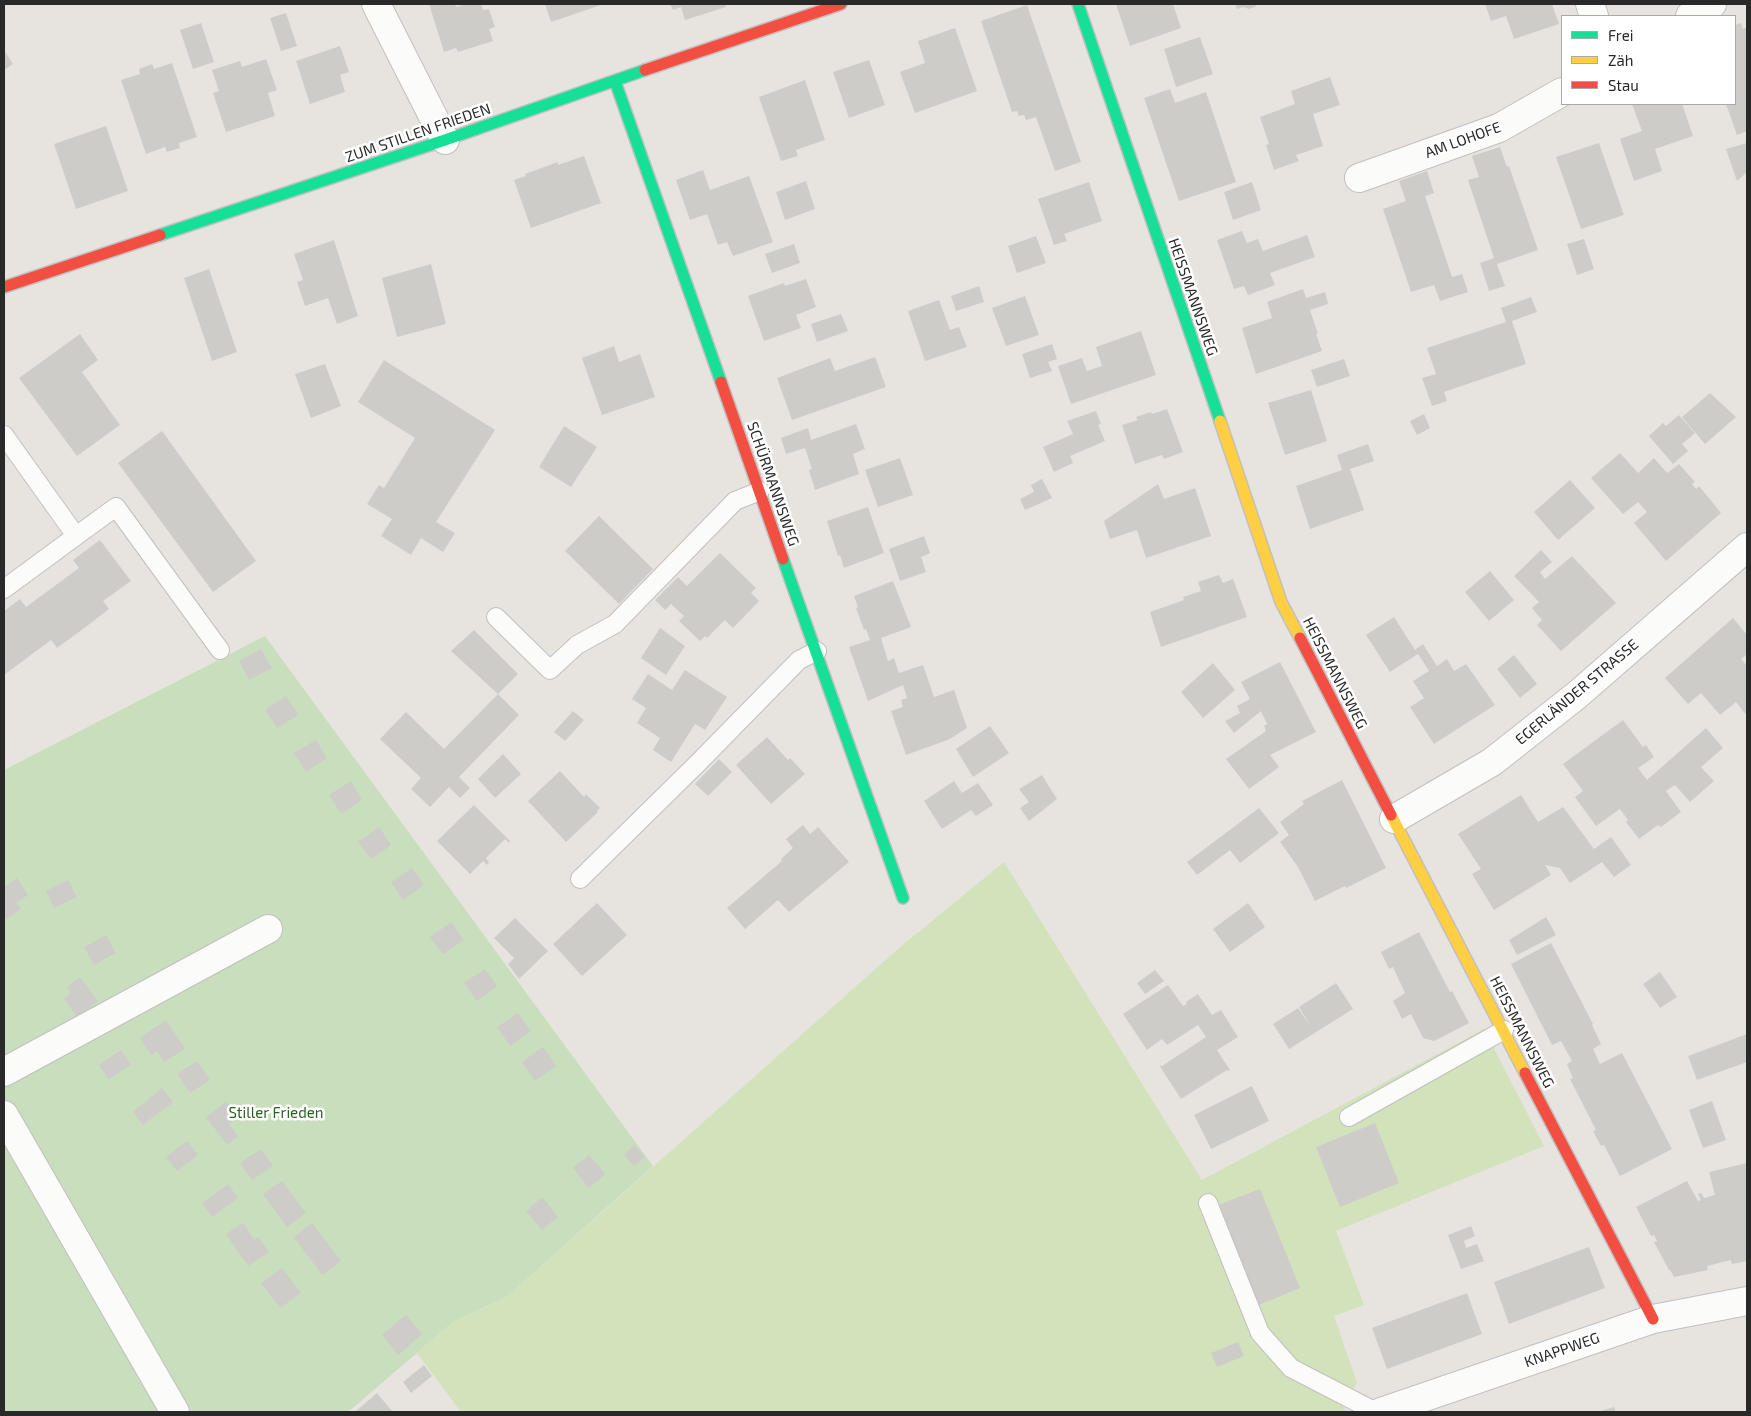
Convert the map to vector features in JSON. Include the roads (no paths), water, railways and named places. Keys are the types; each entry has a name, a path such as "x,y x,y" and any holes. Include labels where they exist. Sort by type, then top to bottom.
{"street":[{"path":"376,4 445,140"},
{"name":"ZUM STILLEN FRIEDEN","path":"4,287 445,140 615,80 841,4"},
{"name":"HEISSMANNSWEG","path":"1078,4 1282,602 1653,1319"},
{"path":"1692,15 1712,4"},
{"name":"SCHÜRMANNSWEG","path":"615,80 903,898"},
{"name":"AM LOHOFE","path":"1359,178 1498,128 1561,93"},
{"name":"EGERLÄNDER STRASSE","path":"1394,819 1492,762 1577,695 1747,547"},
{"path":"4,1072 268,929"},
{"path":"4,1115 175,1412"},
{"name":"KNAPPWEG","path":"1381,1412 1653,1319 1747,1302"}],"lane":[{"path":"4,435 76,536"},
{"path":"496,617 550,670 577,645 615,624 736,501 760,491"},
{"path":"4,589 116,507 220,650"},
{"path":"580,878 691,770 799,660 817,651"},
{"path":"1348,1117 1504,1030"},
{"path":"1208,1204 1260,1333 1291,1368 1376,1412"}],"park label":[{"name":"Stiller Frieden","path":"276,1113"}]}
